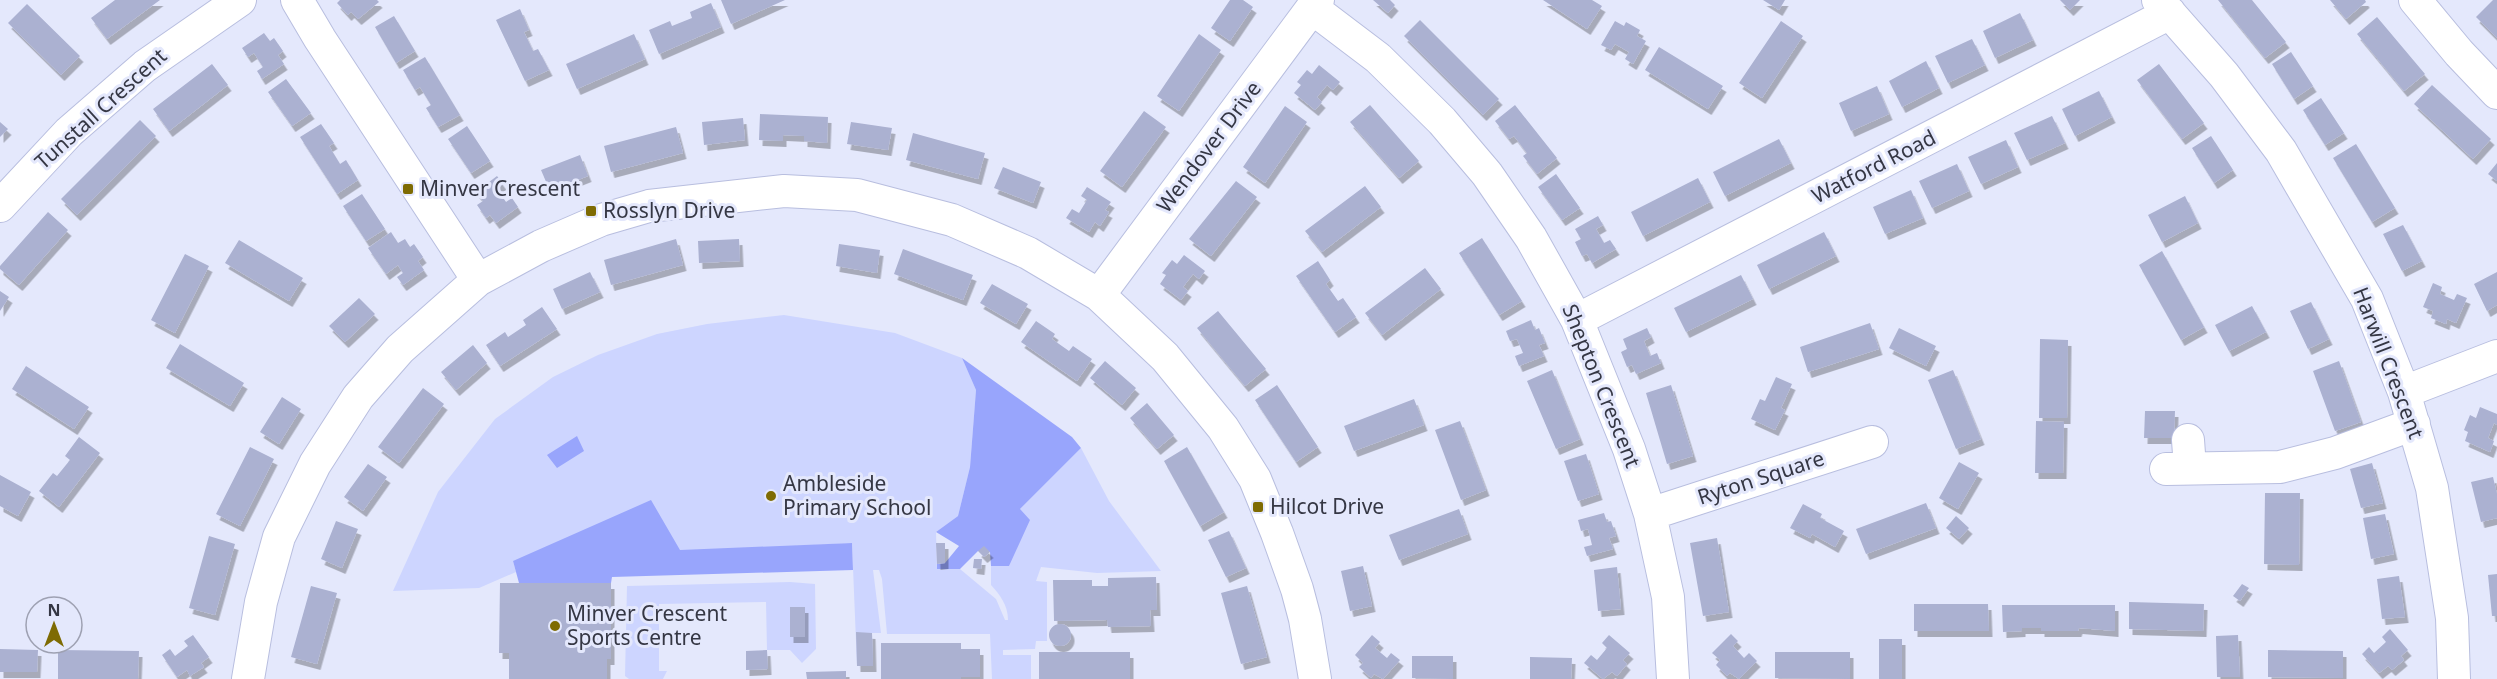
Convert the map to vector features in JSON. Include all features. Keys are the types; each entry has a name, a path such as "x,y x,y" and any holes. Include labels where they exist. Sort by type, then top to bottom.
{"street":[{"name":"Tunstall Crescent","path":"0,207 69,132 145,66 240,0"},
{"path":"297,0 320,39 478,280"},
{"path":"2415,0 2497,93"},
{"name":"Wendover Drive","path":"1099,295 1315,4"},
{"name":"Shepton Crescent","path":"1315,4 1378,58 1442,121 1487,174 1531,238 1577,320 1629,449 1650,514 1668,597 1673,679"},
{"name":"Watford Road","path":"1577,320 2164,7"},
{"name":"Harwill Crescent","path":"2164,7 2224,75 2281,151 2367,299 2404,392 2432,488 2452,618 2454,679"},
{"path":"248,679 261,602 279,537 315,464 358,397 400,349 478,280 541,246 601,220 649,206 784,191 857,195 952,220 1028,253 1099,295 1172,366 1223,428 1255,479 1278,533 1297,589 1305,619 1315,679"},
{"path":"2404,392 2497,356"},
{"path":"2182,459 2280,467 2335,453 2414,424"},
{"name":"Ryton Square","path":"1650,514 1872,442"}],"shaded area":[{"path":"784,315 895,333 962,358 976,390 970,467 958,516 936,532 937,569 960,569 996,599 1005,620 1008,620 1008,615 1005,605 991,585 991,566 1009,566 1020,509 1081,448 1109,501 1161,571 1097,573 1041,567 1036,581 1047,582 1047,641 1036,641 1035,649 1003,650 1003,655 1031,655 1031,679 992,679 990,634 887,634 882,579 879,570 873,570 881,633 872,633 873,666 857,666 852,543 513,561 516,572 479,588 393,591 438,492 495,419 553,377 598,355 657,334 707,324"},
{"path":"962,358 1072,437 1081,448 1020,509 1030,520 1009,566 991,566 990,552 978,551 960,569 937,569 937,564 945,563 959,546 936,532 958,516 970,467 976,390"},
{"path":"577,436 584,451 557,468 547,455"},
{"path":"651,500 680,550 852,543 853,570 612,577 611,583 519,583 513,561"},
{"path":"790,582 815,584 816,649 802,663 790,650 767,650 766,602 659,604 659,671 667,671 663,679 629,679 625,676 627,586"}],"building":[{"path":"115,0 160,0 107,39 91,18"},
{"path":"340,0 377,0 379,2 358,19 351,12 348,15 337,3"},
{"path":"721,0 785,0 731,24"},
{"path":"1230,0 1243,0 1253,7 1230,41 1211,28"},
{"path":"1373,0 1390,0 1395,5 1388,13"},
{"path":"1543,0 1592,0 1602,6 1587,29"},
{"path":"1763,0 1785,0 1779,10"},
{"path":"2060,0 2080,0 2070,10"},
{"path":"2218,0 2252,0 2286,42 2265,58"},
{"path":"2330,0 2365,0 2366,2 2346,19"},
{"path":"2493,0 2497,0 2497,38 2476,17"},
{"path":"711,3 721,27 659,54 649,30 670,21 672,26 692,18 690,12"},
{"path":"27,4 80,56 61,75 8,23"},
{"path":"520,9 529,30 524,32 533,51 538,49 549,70 525,81 496,20"},
{"path":"2020,13 2033,40 1995,58 1983,31"},
{"path":"394,16 415,51 396,63 375,27"},
{"path":"2377,17 2425,74 2404,91 2357,34"},
{"path":"1420,20 1499,99 1483,115 1404,36"},
{"path":"1615,21 1624,26 1626,22 1640,30 1637,36 1646,41 1633,64 1625,59 1629,52 1615,44 1611,50 1601,45"},
{"path":"1781,21 1803,36 1762,98 1739,83"},
{"path":"264,33 270,41 274,38 283,51 278,55 284,64 262,79 257,71 263,67 254,53 248,57 242,48"},
{"path":"634,34 645,59 577,89 566,64"},
{"path":"1199,34 1221,50 1179,111 1157,96"},
{"path":"1972,39 1985,65 1948,83 1935,56"},
{"path":"1659,47 1723,86 1708,109 1645,70"},
{"path":"2291,52 2313,86 2294,99 2272,64"},
{"path":"425,57 460,115 438,127 426,108 431,105 420,87 415,90 403,70"},
{"path":"1926,61 1939,88 1902,107 1889,81"},
{"path":"212,64 228,85 169,131 153,109"},
{"path":"2159,64 2204,123 2182,139 2137,80"},
{"path":"1319,65 1340,82 1333,90 1327,85 1317,97 1322,102 1315,110 1294,93 1301,85 1297,82 1307,70 1312,74"},
{"path":"286,79 311,113 292,126 268,92"},
{"path":"2432,85 2491,139 2473,159 2414,104"},
{"path":"1877,86 1889,114 1851,131 1839,103"},
{"path":"2099,91 2112,117 2075,136 2062,109"},
{"path":"2321,98 2344,133 2325,145 2303,110"},
{"path":"1370,105 1419,161 1399,178 1350,122"},
{"path":"1515,105 1557,158 1537,174 1523,156 1527,153 1514,136 1509,139 1495,121"},
{"path":"1285,106 1307,122 1265,183 1243,167"},
{"path":"1144,111 1166,127 1122,187 1100,171"},
{"path":"760,114 828,117 827,143 804,141 804,136 783,135 783,141 759,140"},
{"path":"2052,116 2065,143 2027,160 2014,133"},
{"path":"743,118 745,140 704,145 702,122"},
{"path":"140,120 156,136 77,215 61,199"},
{"path":"0,122 8,129 0,137"},
{"path":"851,122 892,128 888,150 847,144"},
{"path":"321,124 334,143 329,146 340,164 346,160 358,180 337,194 300,137"},
{"path":"467,126 490,161 471,173 448,139"},
{"path":"676,127 683,153 611,172 604,146"},
{"path":"913,133 985,153 978,179 906,160"},
{"path":"2211,136 2233,170 2214,183 2192,148"},
{"path":"1779,139 1791,163 1725,196 1713,172"},
{"path":"2006,140 2018,167 1981,184 1968,157"},
{"path":"2356,144 2395,208 2372,222 2333,158"},
{"path":"580,155 588,176 550,191 541,170"},
{"path":"2497,163 2497,181 2488,174"},
{"path":"1957,164 1969,191 1932,208 1919,181"},
{"path":"1003,167 1041,182 1033,203 994,188"},
{"path":"1556,174 1580,208 1562,220 1538,187"},
{"path":"497,176 503,184 497,189 506,202 512,198 518,207 496,223 490,215 486,218 477,205 483,201 476,192"},
{"path":"1698,178 1710,202 1643,236 1631,212"},
{"path":"1236,181 1257,197 1211,256 1189,239"},
{"path":"1365,186 1381,207 1322,252 1305,231"},
{"path":"1087,187 1111,202 1105,210 1109,212 1100,226 1095,222 1089,232 1066,218 1072,209 1079,213 1087,200 1081,196"},
{"path":"1911,190 1923,218 1885,234 1873,207"},
{"path":"362,194 385,229 366,241 343,206"},
{"path":"2185,196 2198,223 2162,242 2148,215"},
{"path":"48,212 68,230 19,285 0,269 0,266"},
{"path":"1598,216 1603,225 1596,229 1604,243 1610,240 1616,249 1592,263 1587,254 1582,256 1575,242 1581,239 1575,229"},
{"path":"2403,225 2422,261 2402,271 2383,234"},
{"path":"391,232 398,243 405,239 410,247 414,244 423,257 418,261 424,270 403,285 397,277 403,273 398,265 386,274 368,248"},
{"path":"1824,232 1836,256 1769,289 1757,265"},
{"path":"1482,238 1522,301 1499,315 1459,253"},
{"path":"676,239 683,265 611,285 604,260"},
{"path":"739,239 740,261 699,263 698,241"},
{"path":"239,240 303,278 289,301 225,263"},
{"path":"839,244 880,250 877,273 836,266"},
{"path":"903,249 973,275 963,300 894,274"},
{"path":"2162,251 2204,327 2181,340 2139,265"},
{"path":"185,254 209,266 175,333 151,320"},
{"path":"1184,255 1205,271 1199,279 1193,274 1183,287 1188,291 1181,300 1160,284 1166,275 1162,273 1172,260 1177,264"},
{"path":"1318,261 1330,280 1326,284 1338,301 1343,298 1356,317 1335,332 1296,276"},
{"path":"1425,268 1441,289 1382,335 1365,313"},
{"path":"590,272 600,292 562,309 553,289"},
{"path":"2497,272 2497,305 2487,311 2474,284"},
{"path":"1741,275 1753,299 1686,332 1674,308"},
{"path":"2433,283 2442,287 2440,294 2454,300 2457,294 2467,298 2456,323 2447,319 2446,324 2431,318 2433,311 2423,307"},
{"path":"992,284 1028,304 1016,324 980,303"},
{"path":"0,291 9,297 0,311"},
{"path":"359,298 375,314 345,342 329,326"},
{"path":"2311,302 2329,339 2308,349 2290,311"},
{"path":"2252,306 2266,332 2229,351 2215,325"},
{"path":"542,307 557,329 500,366 486,345 505,332 508,337 526,325 523,320"},
{"path":"1218,311 1266,369 1245,386 1197,328"},
{"path":"1531,320 1535,330 1539,328 1545,343 1539,345 1544,356 1519,366 1515,356 1523,353 1517,339 1510,341 1506,331"},
{"path":"1036,321 1055,334 1052,339 1069,351 1073,346 1092,359 1077,381 1021,342"},
{"path":"1870,323 1879,349 1808,372 1800,347"},
{"path":"1647,328 1651,337 1644,341 1650,356 1657,353 1661,363 1636,374 1632,365 1627,367 1621,352 1627,349 1623,339"},
{"path":"1899,328 1936,346 1926,366 1889,348"},
{"path":"2040,339 2068,340 2067,418 2039,418"},
{"path":"180,344 244,383 230,406 166,368"},
{"path":"473,345 487,363 456,390 441,372"},
{"path":"1105,361 1136,388 1122,405 1090,378"},
{"path":"2339,361 2361,422 2335,431 2313,371"},
{"path":"26,366 89,407 74,429 12,389"},
{"path":"1552,370 1580,439 1556,449 1527,381"},
{"path":"1953,370 1981,439 1956,449 1928,380"},
{"path":"1776,377 1792,384 1781,408 1785,410 1775,430 1751,419 1760,399 1765,401"},
{"path":"1277,385 1318,447 1296,462 1255,400"},
{"path":"1671,385 1693,456 1667,464 1646,393"},
{"path":"423,388 444,404 399,463 378,447"},
{"path":"282,397 301,409 279,444 260,432"},
{"path":"1414,399 1424,425 1354,451 1344,426"},
{"path":"1147,403 1174,435 1157,449 1130,418"},
{"path":"2480,407 2497,414 2497,425 2494,423 2488,438 2494,441 2490,452 2465,441 2468,432 2464,430 2470,415 2476,418"},
{"path":"2145,411 2175,411 2174,438 2144,438"},
{"path":"1460,421 1486,490 1461,500 1435,430"},
{"path":"2036,421 2064,422 2063,473 2035,473"},
{"path":"79,437 100,453 59,507 39,491 53,473 57,476 70,460 65,456"},
{"path":"250,447 274,459 240,526 216,514"},
{"path":"1187,447 1224,512 1200,526 1164,461"},
{"path":"1586,454 1599,494 1578,501 1564,461"},
{"path":"1959,462 1979,473 1958,509 1939,498"},
{"path":"2372,463 2383,503 2361,508 2350,469"},
{"path":"368,464 387,477 363,511 344,497"},
{"path":"0,475 31,492 18,516 0,506"},
{"path":"2493,477 2497,494 2497,518 2481,522 2471,482"},
{"path":"2265,493 2300,493 2299,565 2264,564"},
{"path":"1926,503 1936,528 1866,554 1856,529"},
{"path":"1803,504 1822,514 1820,518 1844,531 1835,547 1812,534 1810,538 1790,528"},
{"path":"1459,509 1468,534 1399,560 1389,535"},
{"path":"1604,513 1607,522 1611,521 1616,536 1609,538 1613,549 1587,556 1584,547 1592,545 1588,529 1581,531 1578,520"},
{"path":"2385,514 2394,554 2371,559 2363,518"},
{"path":"1956,516 1969,528 1959,539 1946,528"},
{"path":"336,521 358,529 342,568 321,559"},
{"path":"1229,531 1246,568 1226,577 1208,540"},
{"path":"209,536 235,544 215,615 189,608"},
{"path":"1717,538 1729,612 1703,616 1690,543"},
{"path":"936,543 945,543 945,563 937,564"},
{"path":"984,546 990,552 984,557 978,551"},
{"path":"974,559 982,559 981,569 973,568"},
{"path":"1363,566 1372,606 1350,611 1341,571"},
{"path":"1617,567 1621,609 1598,611 1594,570"},
{"path":"2497,574 2497,616 2492,616 2488,575"},
{"path":"2399,576 2405,617 2382,619 2377,579"},
{"path":"1156,577 1157,610 1150,610 1151,626 1108,627 1107,620 1054,621 1053,580 1092,580 1092,586 1108,586 1108,578"},
{"name":"Minver Crescent Sports Centre","path":"500,583 611,583 611,659 607,659 607,679 509,679 509,653 499,653"},
{"path":"2242,584 2249,588 2240,601 2233,596"},
{"path":"311,586 337,593 317,664 291,657"},
{"path":"1247,586 1267,657 1241,664 1221,593"},
{"path":"2129,602 2204,604 2203,631 2129,629"},
{"path":"1914,604 1988,604 1989,631 1914,631"},
{"path":"2002,605 2115,605 2115,631 2079,628 2078,631 2041,631 2041,628 2022,628 2022,631 2003,632"},
{"path":"790,607 805,607 805,637 790,637"},
{"path":"1060,624 1068,627 1071,635 1068,643 1060,646 1052,643 1049,635 1052,627"},
{"path":"2390,629 2408,650 2401,656 2404,660 2392,670 2388,666 2379,673 2362,654 2369,647 2374,653 2386,642 2382,637"},
{"path":"856,632 872,633 873,666 857,666"},
{"path":"1731,634 1738,641 1733,646 1744,658 1749,653 1757,661 1739,679 1730,673 1727,676 1716,665 1720,660 1712,653"},
{"path":"193,635 209,657 201,663 204,667 190,676 187,670 177,677 162,655 170,649 175,656 188,646 184,641"},
{"path":"1372,635 1380,642 1375,648 1387,658 1391,653 1400,660 1383,679 1374,674 1371,678 1359,667 1363,663 1355,655"},
{"path":"1609,635 1630,653 1623,660 1627,664 1617,676 1612,672 1603,679 1584,663 1591,655 1597,660 1607,648 1602,643"},
{"path":"2238,635 2240,677 2217,677 2216,636"},
{"path":"1879,639 1902,639 1902,679 1879,679"},
{"path":"881,643 961,643 961,649 980,649 980,677 881,679"},
{"path":"0,649 24,650 24,655 38,655 37,672 0,672"},
{"path":"84,650 139,651 138,679 58,679 58,655 84,655"},
{"path":"767,650 768,669 746,670 746,651"},
{"path":"2268,650 2343,651 2343,678 2268,677"},
{"path":"1039,652 1130,652 1130,679 1039,679"},
{"path":"1775,652 1850,652 1850,679 1775,678"},
{"path":"1412,656 1453,656 1453,679 1412,678"},
{"path":"1530,657 1572,658 1571,679 1530,679"},
{"path":"846,671 846,679 807,679 806,672"}],"place":[{"name":"Minver Crescent","path":"408,189"},
{"name":"Rosslyn Drive","path":"591,211"},
{"name":"Ambleside Primary School","path":"771,496"},
{"name":"Hilcot Drive","path":"1258,507"},
{"name":"Minver Crescent Sports Centre","path":"555,626"}]}
